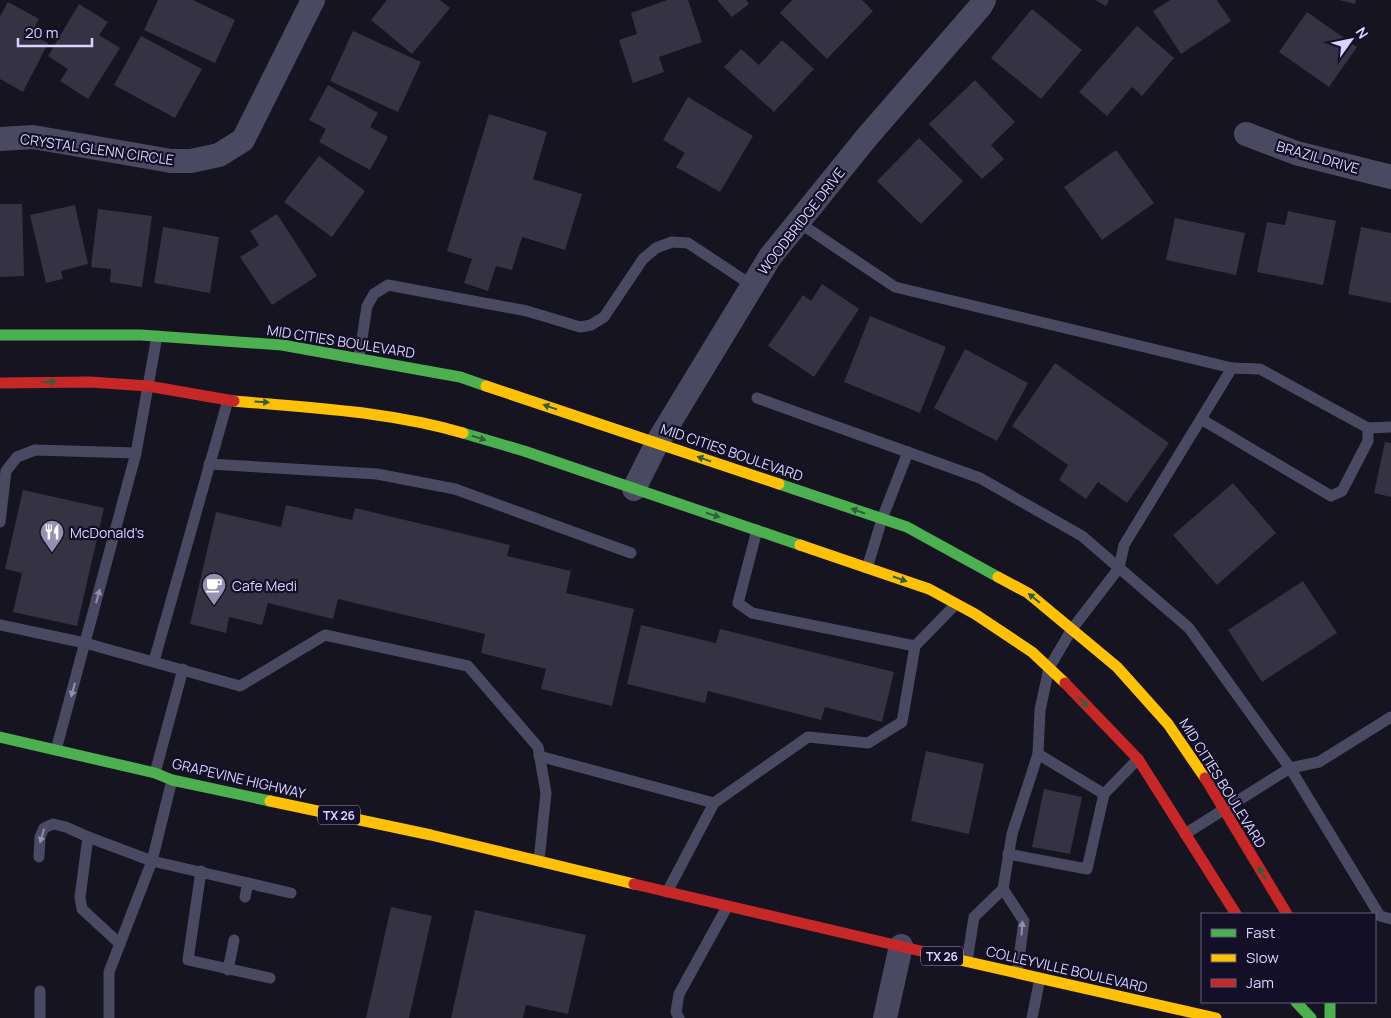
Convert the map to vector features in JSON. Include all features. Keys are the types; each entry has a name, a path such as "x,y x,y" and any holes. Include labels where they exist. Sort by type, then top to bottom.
{"main road":[{"name":"MID CITIES BOULEVARD","path":"0,335 157,336 282,345 460,377 906,527 1028,593 1117,667 1168,724 1224,810 1286,913"},
{"path":"0,383 90,382 148,386 228,400 356,412 442,427 634,489 929,589 1032,652 1138,759 1235,913"},
{"name":"GRAPEVINE HIGHWAY","path":"0,738 155,772 172,780 431,835 672,893"},
{"name":"COLLEYVILLE BOULEVARD","path":"672,893 1216,1018"},
{"path":"1297,1003 1311,1018"},
{"path":"1330,1003 1330,1018"}],"street":[{"name":"CRYSTAL GLENN CIRCLE","path":"0,139 33,137 171,161 192,162 219,155 243,140 313,0"},
{"name":"WOODBRIDGE DRIVE","path":"634,489 657,443 770,257 867,137 980,7 984,0"},
{"name":"BRAZIL DRIVE","path":"1246,134 1296,153 1391,177"},
{"path":"885,1018 901,946"}],"lane":[{"path":"798,222 895,287 1232,368 1260,369 1368,428 1391,426"},
{"path":"358,358 366,306 374,294 388,286 527,311 580,327 591,325 604,317 643,259 656,248 672,242 688,243 753,286"},
{"path":"56,750 136,453 157,336"},
{"path":"967,961 974,917 1003,889 1012,834 1038,754 1040,710 1049,668 1072,630 1119,568 1124,545 1232,368"},
{"path":"758,398 980,478 1082,536 1189,628 1290,768 1380,916 1391,918"},
{"path":"154,661 228,400"},
{"path":"1201,419 1331,496 1342,491 1368,441 1368,428"},
{"path":"0,522 6,472 17,457 34,450 136,453"},
{"path":"867,568 882,519 908,452"},
{"path":"209,464 377,474 455,489 631,554"},
{"path":"757,530 738,603 752,613 915,646"},
{"path":"672,893 714,803 808,737 868,743 902,722 915,646 956,604"},
{"path":"0,625 85,643 240,686 325,635 468,666 538,747 546,793 539,861"},
{"path":"155,772 183,669"},
{"path":"1185,834 1290,768 1319,762 1391,717"},
{"path":"1038,754 1104,794"},
{"path":"540,756 714,803"},
{"path":"1008,854 1087,869 1104,794 1138,759"},
{"path":"109,1018 109,972 152,861 172,780"},
{"path":"39,857 40,837 44,828 53,824 66,827 152,861 291,893"},
{"path":"88,837 80,897 82,909 120,944"},
{"path":"201,871 188,960 270,978"},
{"path":"245,897 248,883"},
{"path":"1003,889 1024,921 1017,973"},
{"path":"679,1018 676,1012 679,994 727,907"},
{"path":"228,970 234,940"},
{"path":"1032,1018 1040,978"},
{"path":"40,991 40,1018"}],"building":[{"path":"158,0 193,0 235,20 215,63 144,30"},
{"path":"387,0 440,0 450,8 412,54 371,20"},
{"path":"667,0 688,0 702,42 659,57 664,72 633,83 619,40 637,34 631,13"},
{"path":"717,0 746,0 749,4 732,17"},
{"path":"792,0 862,0 873,11 827,59 780,13"},
{"path":"1095,0 1109,0 1106,6"},
{"path":"1170,0 1217,0 1231,21 1181,54 1153,11"},
{"path":"1339,0 1356,0 1355,4"},
{"path":"8,2 39,19 31,34 48,43 23,92 0,79 0,16"},
{"path":"79,4 108,22 99,35 120,48 88,99 60,81 68,69 48,56"},
{"path":"1032,9 1082,50 1041,99 991,58"},
{"path":"1307,12 1357,47 1329,87 1279,52"},
{"path":"1137,26 1174,58 1142,96 1132,87 1107,116 1079,92"},
{"path":"353,31 421,62 398,112 330,81"},
{"path":"141,36 202,69 175,118 114,85"},
{"path":"782,40 814,69 774,112 724,67 741,49 759,65"},
{"path":"975,80 1015,122 991,145 1004,159 982,179 929,124"},
{"path":"328,85 378,113 370,127 388,137 370,170 319,142 326,129 309,120"},
{"path":"688,97 753,136 720,192 676,167 685,153 663,140"},
{"path":"489,114 547,132 533,179 582,194 565,250 522,237 512,270 496,266 488,291 464,283 472,259 447,251"},
{"path":"919,138 963,181 921,224 877,181"},
{"path":"1116,150 1154,203 1102,240 1064,187"},
{"path":"319,156 365,191 332,237 284,202"},
{"path":"0,204 22,204 24,276 0,277"},
{"path":"75,205 88,264 61,271 63,279 46,283 30,215"},
{"path":"98,209 152,216 142,287 110,282 111,269 91,267"},
{"path":"1288,211 1336,221 1323,285 1257,272 1267,222 1285,225"},
{"path":"277,214 317,276 272,305 240,257 259,245 250,231"},
{"path":"1175,218 1245,233 1236,275 1166,260"},
{"path":"163,227 219,237 210,293 154,283"},
{"path":"1361,227 1391,233 1391,303 1348,294"},
{"path":"822,284 859,309 814,377 768,346 803,295 811,301"},
{"path":"870,316 946,347 920,413 844,382"},
{"path":"965,349 1028,383 997,441 934,408"},
{"path":"1055,363 1169,443 1127,503 1098,482 1086,499 1059,480 1068,465 1012,426"},
{"path":"1385,442 1391,443 1391,497 1374,493"},
{"path":"1233,483 1276,533 1217,585 1173,535"},
{"path":"23,490 104,508 77,626 13,612 22,573 5,569"},
{"path":"286,505 352,520 355,508 510,545 507,556 571,571 566,593 634,609 612,706 541,689 546,669 481,653 485,634 338,599 333,619 268,603 262,625 229,617 226,633 190,624 216,512 281,527"},
{"path":"1303,581 1337,633 1262,682 1228,630"},
{"path":"641,625 716,643 720,629 894,672 882,722 825,707 821,720 708,691 705,703 627,684"},
{"path":"926,751 984,764 969,834 911,821"},
{"path":"1044,789 1082,797 1070,854 1032,847"},
{"path":"391,907 432,916 409,1018 366,1018"},
{"path":"475,910 586,935 568,1014 526,1005 523,1018 451,1018"}],"traffic: fast":[{"path":"0,335 141,335 282,345 460,377 486,386"},
{"path":"463,433 524,451 800,545"},
{"path":"779,484 907,527 998,577"},
{"path":"0,737 155,773 172,780 270,801"},
{"path":"1297,1003 1311,1018"},
{"path":"1330,1003 1330,1018"}],"traffic: slow":[{"path":"486,386 779,484"},
{"path":"234,401 378,415 463,433"},
{"path":"800,545 929,589 975,614 1032,652 1065,683"},
{"path":"998,577 1028,593 1117,667 1168,724 1205,778"},
{"path":"270,801 431,835 634,884"},
{"path":"942,956 1216,1018"}],"traffic: jam":[{"path":"0,383 90,382 148,386 234,401"},
{"path":"1065,683 1138,759 1235,913"},
{"path":"1205,778 1286,913"},
{"path":"634,884 942,956"}],"place":[{"name":"McDonald's","path":"52,553"},
{"name":"Cafe Medi","path":"214,606"}]}
